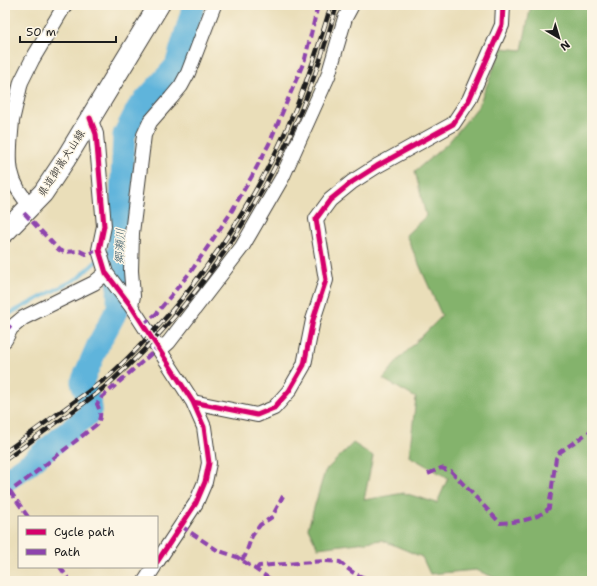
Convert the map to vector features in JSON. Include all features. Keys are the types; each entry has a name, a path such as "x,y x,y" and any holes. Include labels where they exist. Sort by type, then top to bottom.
{"main road":[{"name":"県道御嵩犬山線","path":"5,232 43,193 65,160 159,5"}],"street":[{"path":"31,206 20,193 13,180 9,164 9,118 21,82 32,60 65,5"},
{"path":"129,303 133,296 131,271 132,233 144,135 150,122 172,98 188,73 214,5"},
{"path":"160,350 169,342 242,247 282,178 328,76 345,18 352,5"},
{"path":"193,402 257,415 274,408 289,391 304,365 313,320 326,280 316,219 330,200 352,182 377,166 453,124 469,100 502,25 503,5"},
{"path":"90,118 96,134 104,226 100,250 105,270 129,303 193,402 204,427 209,463 206,476 196,503 158,560"},
{"path":"5,340 11,328 23,318 94,283 105,270"},
{"path":"145,581 153,568"}],"green space":[{"path":"531,5 592,5 592,581 503,581 476,570 430,574 422,557 382,540 318,548 308,528 325,471 353,443 373,456 364,500 404,493 437,503 448,478 409,456 416,398 383,379 400,358 442,316 406,235 426,216 415,171 448,143 478,107 502,48 522,50"}],"waterway":[{"name":"郷瀬川","path":"5,481 29,464 89,414 91,407 82,382 98,345 118,308 124,135 138,108 176,66 194,5"},
{"path":"5,316 78,278 111,248 119,246"}],"railway":[{"path":"5,452 110,375 140,346 194,284 241,215 280,143 306,81 331,5"},
{"path":"5,460 86,402 114,379 144,350 172,319 223,254 246,219 285,146 312,82 337,5"}],"marked path":[{"path":"143,325 156,314 192,270 230,214 252,176 269,144 305,59 318,5"},
{"path":"24,213 59,250 64,252 80,251 86,254 99,250"},
{"path":"5,323 11,328"},
{"path":"5,495 96,425 100,415 97,404 101,398 158,347"},
{"path":"428,474 441,468 451,471 500,523 526,520 539,515 549,508 556,458 560,452 592,430"},
{"path":"10,491 27,516"},
{"path":"241,560 245,556 252,536 260,525 272,517 283,496"},
{"path":"181,526 217,550 237,557 273,581"},
{"path":"256,570 259,566 325,561 340,562 354,573 372,580"},
{"path":"61,568 70,581"}],"cycle path":[{"path":"193,402 257,415 274,408 289,391 304,365 313,320 326,280 316,219 330,200 352,182 377,166 453,124 469,100 502,25 503,5"},
{"path":"90,118 96,134 104,226 99,250 106,273 131,306 193,402 204,427 209,463 205,482 196,503 158,560"}]}
